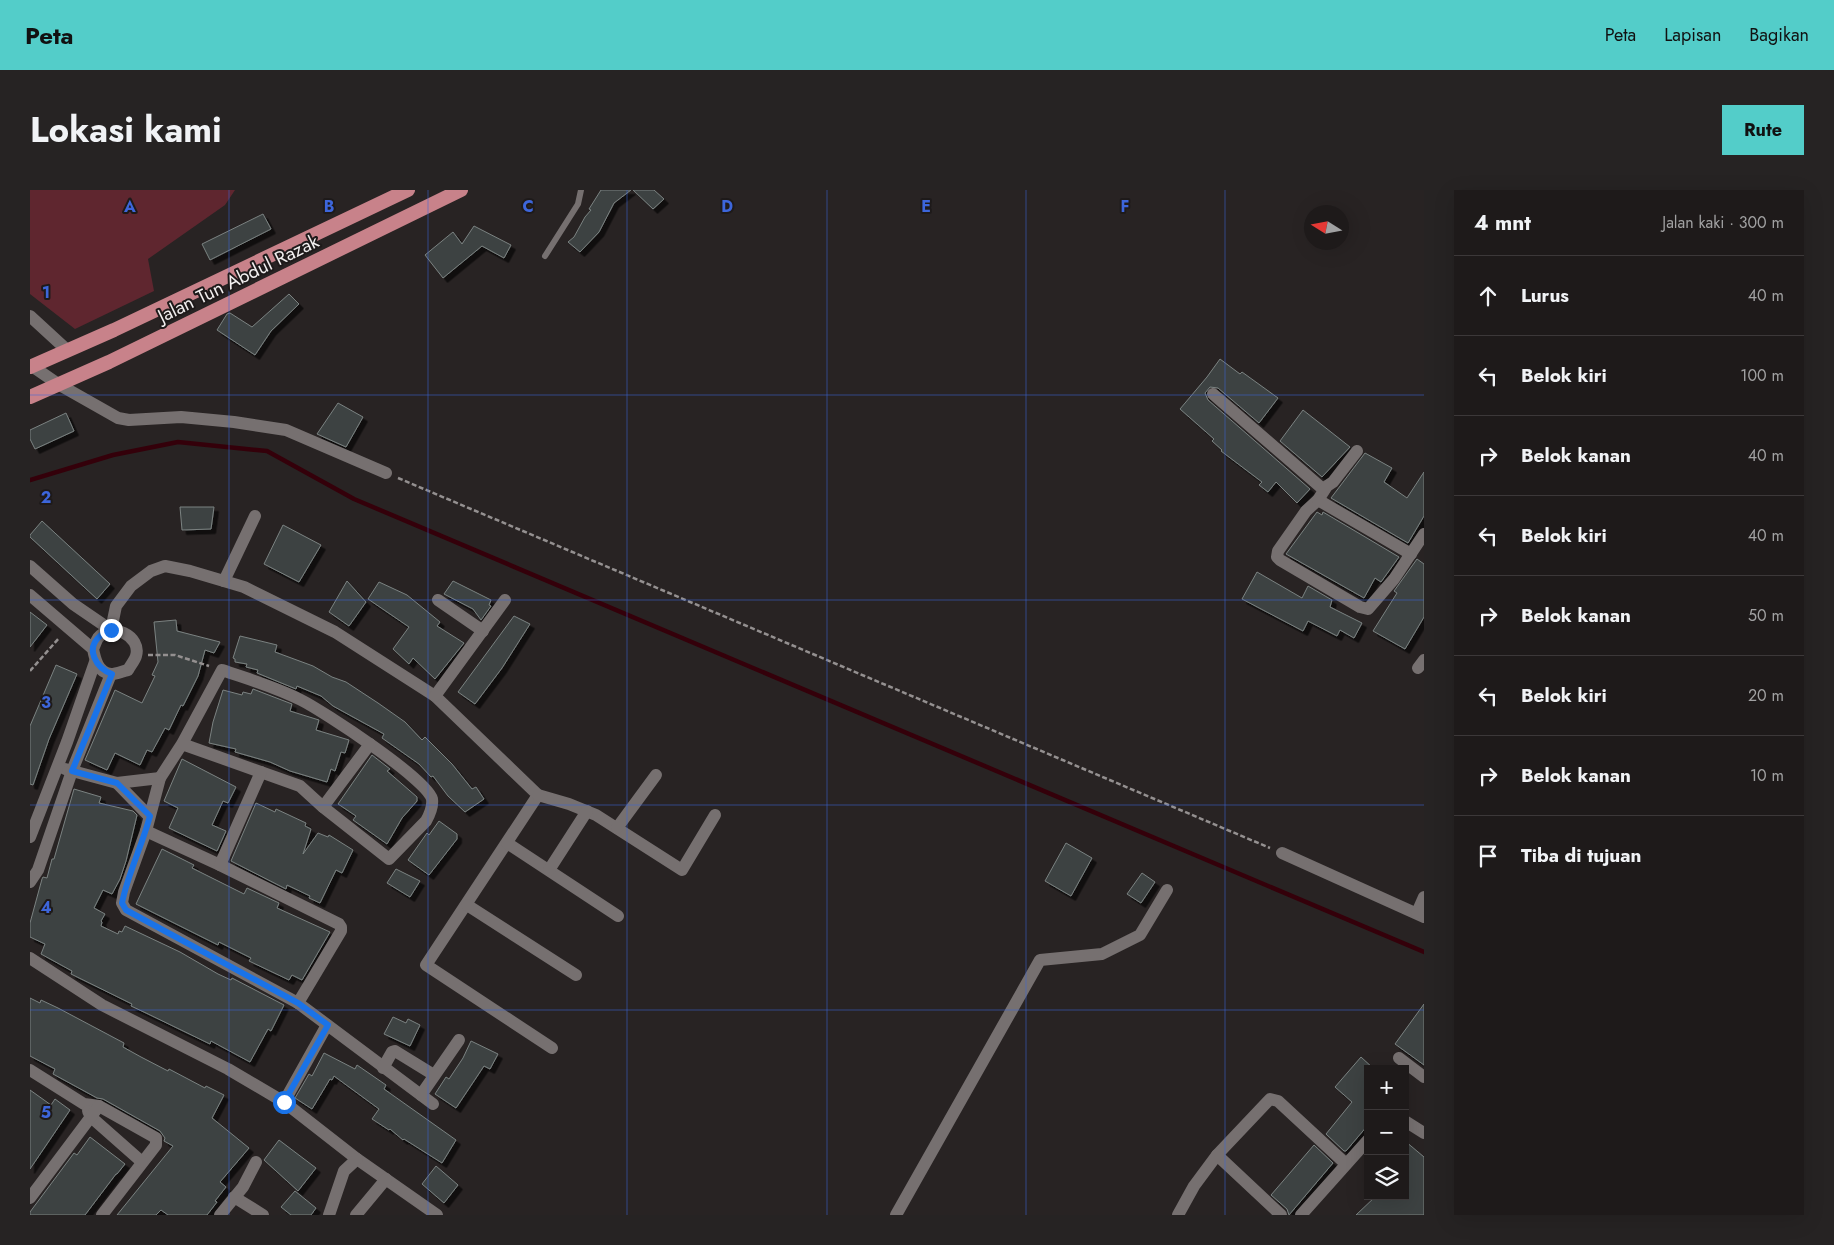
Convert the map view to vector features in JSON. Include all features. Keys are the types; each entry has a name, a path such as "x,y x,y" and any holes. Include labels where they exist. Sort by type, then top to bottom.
{"main road":[{"name":"Jalan Tun Abdul Razak","path":"31,366 114,330 408,190"},
{"name":"Jalan Tun Abdul Razak","path":"30,397 117,358 461,190"}],"street":[{"path":"30,316 68,350"},
{"path":"31,366 58,384 118,418 129,420 190,418 286,430 386,472"},
{"path":"1213,394 1321,495 1411,554"},
{"path":"1357,451 1306,511 1278,551 1277,557 1352,603 1366,609 1371,608 1394,579 1424,534"},
{"path":"224,581 255,516"},
{"path":"30,566 73,604 111,630 125,632 134,642 137,655 128,670 112,674 102,670 95,662"},
{"path":"111,630 116,606 131,586 151,571 165,566 190,571 244,587 335,632 435,696 538,795 596,814 682,870 715,815"},
{"path":"53,586 35,599 93,649"},
{"path":"438,600 483,631"},
{"path":"435,696 505,600"},
{"path":"64,624 73,604"},
{"path":"30,837 58,767 95,662 93,649 99,636 111,630"},
{"path":"182,744 300,786 323,807 390,859 426,821 432,808 432,798 428,790 416,778 370,744 301,700 280,690 222,670 182,744 160,778 146,831 124,892 122,903 126,910 298,1003 433,1104"},
{"path":"30,882 38,870 72,771 112,674"},
{"path":"323,807 370,744"},
{"path":"58,767 117,783 160,778"},
{"path":"220,865 261,772"},
{"path":"617,828 656,775"},
{"path":"117,783 150,816"},
{"path":"538,795 426,965 552,1048"},
{"path":"549,870 587,811"},
{"path":"146,831 220,865 341,926 340,931 298,1003"},
{"path":"507,843 618,916"},
{"path":"1282,853 1420,915 1424,897"},
{"path":"896,1215 1040,960 1102,954 1140,935 1167,890"},
{"path":"467,905 576,975"},
{"path":"30,958 102,1005 228,1068 284,1102 357,1159 437,1215"},
{"path":"284,1102 328,1025"},
{"path":"421,1095 459,1040"},
{"path":"383,1068 392,1052 395,1051 434,1075"},
{"path":"1399,1058 1424,1077"},
{"path":"30,1070 84,1104 99,1106 156,1138 156,1145 102,1215"},
{"path":"1178,1215 1194,1186 1217,1155 1268,1100 1278,1100 1346,1164"},
{"path":"84,1104 91,1117 142,1162"},
{"path":"30,1198 99,1106"},
{"path":"1409,1124 1424,1133"},
{"path":"1302,1215 1364,1144"},
{"path":"1217,1155 1281,1215"},
{"path":"329,1215 344,1172 357,1159"},
{"path":"220,1215 243,1187 256,1162"},
{"path":"356,1215 386,1179"},
{"path":"234,1197 263,1215"}],"lane":[{"path":"546,256 578,204 580,190"}],"path":[{"path":"386,472 1282,853"},
{"path":"30,671 64,624"},
{"path":"137,655 175,655 222,670"}],"shaded area":[{"path":"30,190 235,190 225,205 148,259 154,291 75,329 30,294"}],"building":[{"path":"601,190 631,190 614,203 599,232 580,252 568,242 574,237"},
{"path":"633,190 654,190 664,199 653,209"},
{"path":"263,214 271,229 210,260 202,244"},
{"path":"474,226 511,245 504,258 482,246 443,278 425,255 453,232 462,244"},
{"path":"289,294 299,304 271,331 255,355 217,330 227,314 230,313 252,327"},
{"path":"1220,359 1278,398 1259,423 1218,388 1210,387 1205,393 1208,400 1310,489 1297,503 1276,482 1268,492 1259,485 1262,482 1221,451 1212,441 1214,439 1180,409"},
{"path":"338,403 363,417 346,447 317,434"},
{"path":"1303,410 1350,447 1322,477 1280,441"},
{"path":"66,413 74,431 35,449 30,439 30,430"},
{"path":"1365,453 1392,468 1384,482 1407,498 1424,472 1424,516 1408,543 1331,498"},
{"path":"180,507 214,507 211,529 182,530"},
{"path":"1317,512 1322,515 1323,512 1399,557 1381,582 1375,578 1364,598 1286,554"},
{"path":"42,521 110,584 97,599 30,537"},
{"path":"283,525 321,545 299,582 264,564"},
{"path":"1417,559 1424,564 1424,617 1405,649 1373,631 1397,593 1394,591"},
{"path":"1257,572 1302,598 1308,586 1332,600 1330,607 1362,623 1354,638 1340,630 1337,636 1308,621 1303,631 1242,599"},
{"path":"347,581 366,602 349,626 329,612"},
{"path":"453,581 491,600 489,605 491,606 481,620 473,609 444,594"},
{"path":"379,582 407,595 440,622 437,626 464,643 435,679 413,658 409,664 393,649 409,627 368,599"},
{"path":"30,612 47,625 30,647"},
{"path":"514,616 530,624 502,668 475,704 458,692"},
{"path":"176,620 177,631 220,642 214,653 205,650 198,676 169,730 165,728 152,752 147,750 140,765 115,753 107,770 85,760 115,690 142,703 155,676 152,675 158,662 154,622"},
{"path":"240,636 277,645 275,652 313,666 332,677 346,682 378,703 405,722 422,740 425,737 452,764 472,789 476,787 484,799 465,812 448,796 433,776 431,777 419,764 382,738 384,734 333,706 321,696 297,686 296,689 257,673 258,670 246,667 247,664 235,662 233,658"},
{"path":"56,665 77,674 49,739 33,785 30,784 30,726"},
{"path":"253,689 292,704 290,711 319,720 316,730 349,740 345,753 341,752 335,771 331,769 327,782 235,752 236,749 209,743 223,690 242,695 243,692 251,694"},
{"path":"372,755 390,769 387,771 417,797 417,801 402,818 387,844 353,820 356,816 338,804"},
{"path":"182,759 236,787 228,803 223,801 212,825 226,831 217,851 169,828 178,808 164,801"},
{"path":"74,789 101,797 99,803 133,811 137,815 120,879 112,894 103,890 94,908 105,914 101,921 101,926 118,934 119,931 122,932 125,926 180,952 218,974 231,980 232,978 284,1005 271,1031 268,1029 250,1062 211,1041 210,1044 131,1006 132,1004 71,974 72,971 41,954 45,944 30,937 30,923 42,879 43,877 47,878 52,859 54,859"},
{"path":"256,803 275,812 276,809 306,823 305,826 311,829 303,854 318,833 328,837 329,835 353,850 342,873 336,870 320,903 287,885 286,889 231,861"},
{"path":"439,821 457,834 457,839 429,875 408,860 427,833 429,835"},
{"path":"1066,843 1092,858 1071,896 1045,881"},
{"path":"162,849 194,865 192,868 244,894 247,888 279,903 277,908 330,932 302,980 292,975 289,980 249,961 251,958 219,942 218,945 136,904"},
{"path":"396,869 420,881 410,897 387,883"},
{"path":"1142,873 1155,882 1141,903 1127,894"},
{"path":"30,998 40,1003 41,1000 58,1008 124,1043 123,1047 168,1071 169,1069 205,1088 206,1086 224,1095 212,1118 249,1148 220,1182 226,1187 207,1215 168,1215 161,1210 156,1215 117,1215 173,1146 164,1141 165,1138 160,1131 53,1074 55,1069 30,1056"},
{"path":"1424,1004 1424,1065 1395,1044"},
{"path":"393,1017 406,1023 408,1019 420,1025 410,1046 384,1034"},
{"path":"471,1041 498,1054 490,1069 484,1066 456,1108 435,1094 446,1077 449,1079 463,1058"},
{"path":"324,1053 355,1069 357,1065 386,1085 384,1089 456,1140 442,1163 372,1119 379,1109 334,1076 332,1080 330,1079 312,1109 295,1098 309,1074 312,1076"},
{"path":"1361,1057 1370,1065 1364,1065 1364,1130 1346,1151 1326,1134 1352,1102 1335,1087"},
{"path":"30,1090 51,1105 55,1099 70,1110 30,1169"},
{"path":"90,1137 125,1164 85,1215 30,1215 30,1212 74,1153 77,1155"},
{"path":"279,1140 316,1168 298,1191 264,1160"},
{"path":"1409,1144 1424,1157 1424,1215 1356,1215 1372,1200 1409,1200"},
{"path":"1314,1145 1333,1163 1289,1215 1287,1209 1271,1195"},
{"path":"436,1166 458,1185 444,1203 422,1184"},
{"path":"295,1191 316,1208 311,1215 291,1215 281,1207"}],"waterway":[{"path":"30,480 113,455 178,442 267,451 354,499 1424,952"}],"route":[{"path":"111,630 99,636 93,649 95,662 102,670 112,674 72,771 117,783 150,816 124,892 122,903 126,910 298,1003 328,1025 284,1102"}]}
